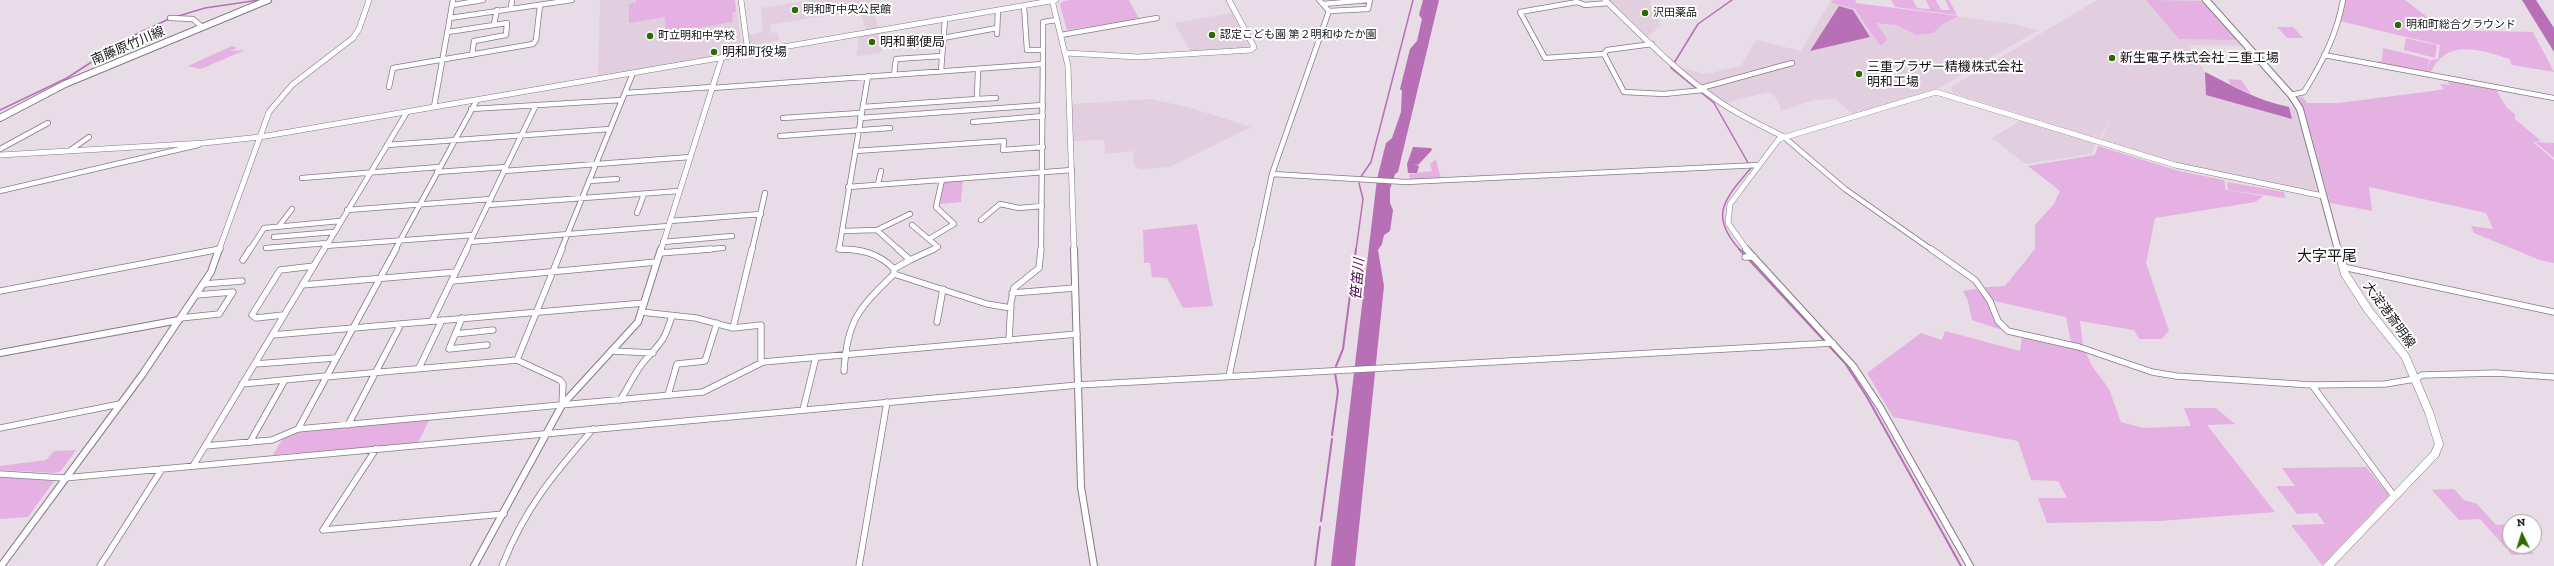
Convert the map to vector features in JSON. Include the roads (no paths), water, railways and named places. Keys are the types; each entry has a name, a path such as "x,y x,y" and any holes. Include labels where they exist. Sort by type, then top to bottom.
{"main road":[{"name":"南藤原竹川線","path":"0,118 61,86 268,0"},
{"name":"大淀港斎明線","path":"2206,0 2291,96 2302,113 2323,196 2347,278 2369,311 2405,356 2439,444 2435,454 2328,566"}],"street":[{"path":"2,566 64,478 120,404 204,284 221,249 269,112 282,95 356,33 368,0"},
{"path":"434,107 453,2 483,0"},
{"path":"511,8 512,0"},
{"path":"450,18 496,10 572,0"},
{"path":"741,0 748,53"},
{"path":"0,155 204,143 260,137 1054,0 1057,20 1066,54 1072,170 1082,487 1094,566"},
{"path":"1066,54 1138,57 1251,50 1254,47 1229,0"},
{"path":"1318,0 1329,11"},
{"path":"1323,4 1370,0 1370,8 1368,9 1329,11"},
{"path":"2291,96 2304,92 2337,28 2343,0"},
{"path":"1652,44 1608,50 1604,54 1545,58 1520,12 1577,2 1585,5 1606,2 1652,44 1700,90 1732,110 1784,137 1845,188 1974,280 1990,301 1998,321 2008,331 2079,347 2152,372 2218,380 2312,385 2386,384 2415,379 2422,375 2496,373 2554,377"},
{"path":"389,87 393,68 533,44 536,40 540,5"},
{"path":"1024,6 1027,50 1043,50"},
{"path":"494,24 496,10"},
{"path":"997,34 998,10"},
{"path":"1229,376 1272,174 1329,11"},
{"path":"173,18 193,19 202,27"},
{"path":"1061,35 1156,18"},
{"path":"941,72 945,19"},
{"path":"1009,340 1012,293 1017,284 1040,267 1042,206 1043,22 1057,20"},
{"path":"448,32 507,22 506,35 474,41 472,55"},
{"path":"943,38 997,28"},
{"path":"1604,54 1624,92 1664,94 1700,90 1792,63"},
{"path":"2324,55 2554,98"},
{"path":"894,75 896,59 942,56"},
{"path":"474,566 504,514 562,405 636,326 722,57"},
{"path":"625,93 1043,64"},
{"path":"977,99 978,69"},
{"path":"517,360 633,73"},
{"path":"868,76 863,107 860,112 855,151 848,187 843,231 839,249 854,248 887,260 894,272 986,304 1011,308"},
{"path":"1970,566 1880,408 1854,366 1829,343 1749,257 1733,234 1727,216 1731,201 1778,140 1939,92 2169,163 2323,196"},
{"path":"863,107 996,98"},
{"path":"298,429 335,358 477,100"},
{"path":"472,109 622,100"},
{"path":"432,321 536,105"},
{"path":"860,118 1043,105"},
{"path":"194,466 272,334 407,112"},
{"path":"783,118 860,112"},
{"path":"974,122 1043,116"},
{"path":"0,149 48,123"},
{"path":"780,136 890,128"},
{"path":"387,145 610,129"},
{"path":"69,151 89,137"},
{"path":"855,151 1004,141 1003,150 1042,147"},
{"path":"0,191 204,143"},
{"path":"302,178 370,173 505,169 690,157"},
{"path":"1272,174 1367,181 1404,182 1759,165"},
{"path":"848,187 1042,171 1072,170"},
{"path":"878,184 880,171"},
{"path":"589,181 618,179"},
{"path":"929,239 954,224 936,207 942,180"},
{"path":"488,205 679,191"},
{"path":"733,328 765,193"},
{"path":"637,213 644,194"},
{"path":"347,210 491,199"},
{"path":"981,220 1000,204 1019,208 1042,206"},
{"path":"279,226 292,209"},
{"path":"470,242 568,234 761,214"},
{"path":"843,231 877,230 910,214"},
{"path":"243,260 264,228 340,221"},
{"path":"844,371 851,324 868,300 894,272 910,260 938,247 912,225"},
{"path":"877,230 910,260"},
{"path":"274,237 334,232"},
{"path":"266,248 400,241 474,235"},
{"path":"663,242 732,236"},
{"path":"660,253 723,248"},
{"path":"0,291 221,249"},
{"path":"452,281 656,262"},
{"path":"284,315 256,318 252,315 280,270 314,266"},
{"path":"2343,267 2554,312"},
{"path":"302,285 379,280 456,272"},
{"path":"204,284 242,281"},
{"path":"1012,293 1075,288"},
{"path":"937,322 943,289"},
{"path":"0,353 180,319 219,314 233,292 196,295"},
{"path":"272,334 644,303"},
{"path":"641,312 696,318 733,328 761,325 761,363"},
{"path":"620,400 647,358 665,338 672,316"},
{"path":"462,318 449,349 487,345"},
{"path":"419,368 442,320"},
{"path":"668,396 677,364 705,361 717,323"},
{"path":"348,425 401,324"},
{"path":"455,334 493,330"},
{"path":"205,446 272,440 298,429 668,396 708,391 761,363 1076,334"},
{"path":"0,474 64,478 1078,385 1829,343"},
{"path":"613,351 653,353"},
{"path":"803,410 816,357"},
{"path":"255,364 335,358"},
{"path":"242,384 517,360 560,380 563,384 562,405"},
{"path":"250,442 285,380"},
{"path":"2312,385 2394,496"},
{"path":"859,566 887,402"},
{"path":"0,428 120,404"},
{"path":"502,566 515,533 545,486 593,429"},
{"path":"376,449 323,530 504,514"},
{"path":"100,566 162,469"}],"waterway":[{"path":"175,17 205,8 259,0"},
{"path":"1360,178 1371,162 1413,0"},
{"path":"1732,0 1698,24 1671,68 1714,103 1751,168 1734,189 1724,208 1723,217 1725,227 1730,238 1740,250"},
{"path":"0,110 67,78 130,37 169,19"},
{"path":"1356,250 1363,199 1359,183"},
{"name":"笹笛川","path":"1336,366 1343,349 1356,249"},
{"path":"1739,249 1845,363 1867,397 1961,566"},
{"path":"1332,435 1338,391 1335,373"},
{"path":"1321,521 1332,439"},
{"path":"1315,566 1320,527"}],"place":[{"name":"明和町中央公民館","path":"795,10"},
{"name":"沢田薬品","path":"1645,13"},
{"name":"明和町総合グラウンド","path":"2398,25"},
{"name":"認定こども園 第２明和ゆたか園","path":"1212,35"},
{"name":"町立明和中学校","path":"650,36"},
{"name":"明和郵便局","path":"872,42"},
{"name":"明和町役場","path":"714,52"},
{"name":"新生電子株式会社 三重工場","path":"2112,58"},
{"name":"三重ブラザー精機株式会社 明和工場","path":"1859,74"}],"district":[{"name":"大字平尾","path":"2327,257"}]}
